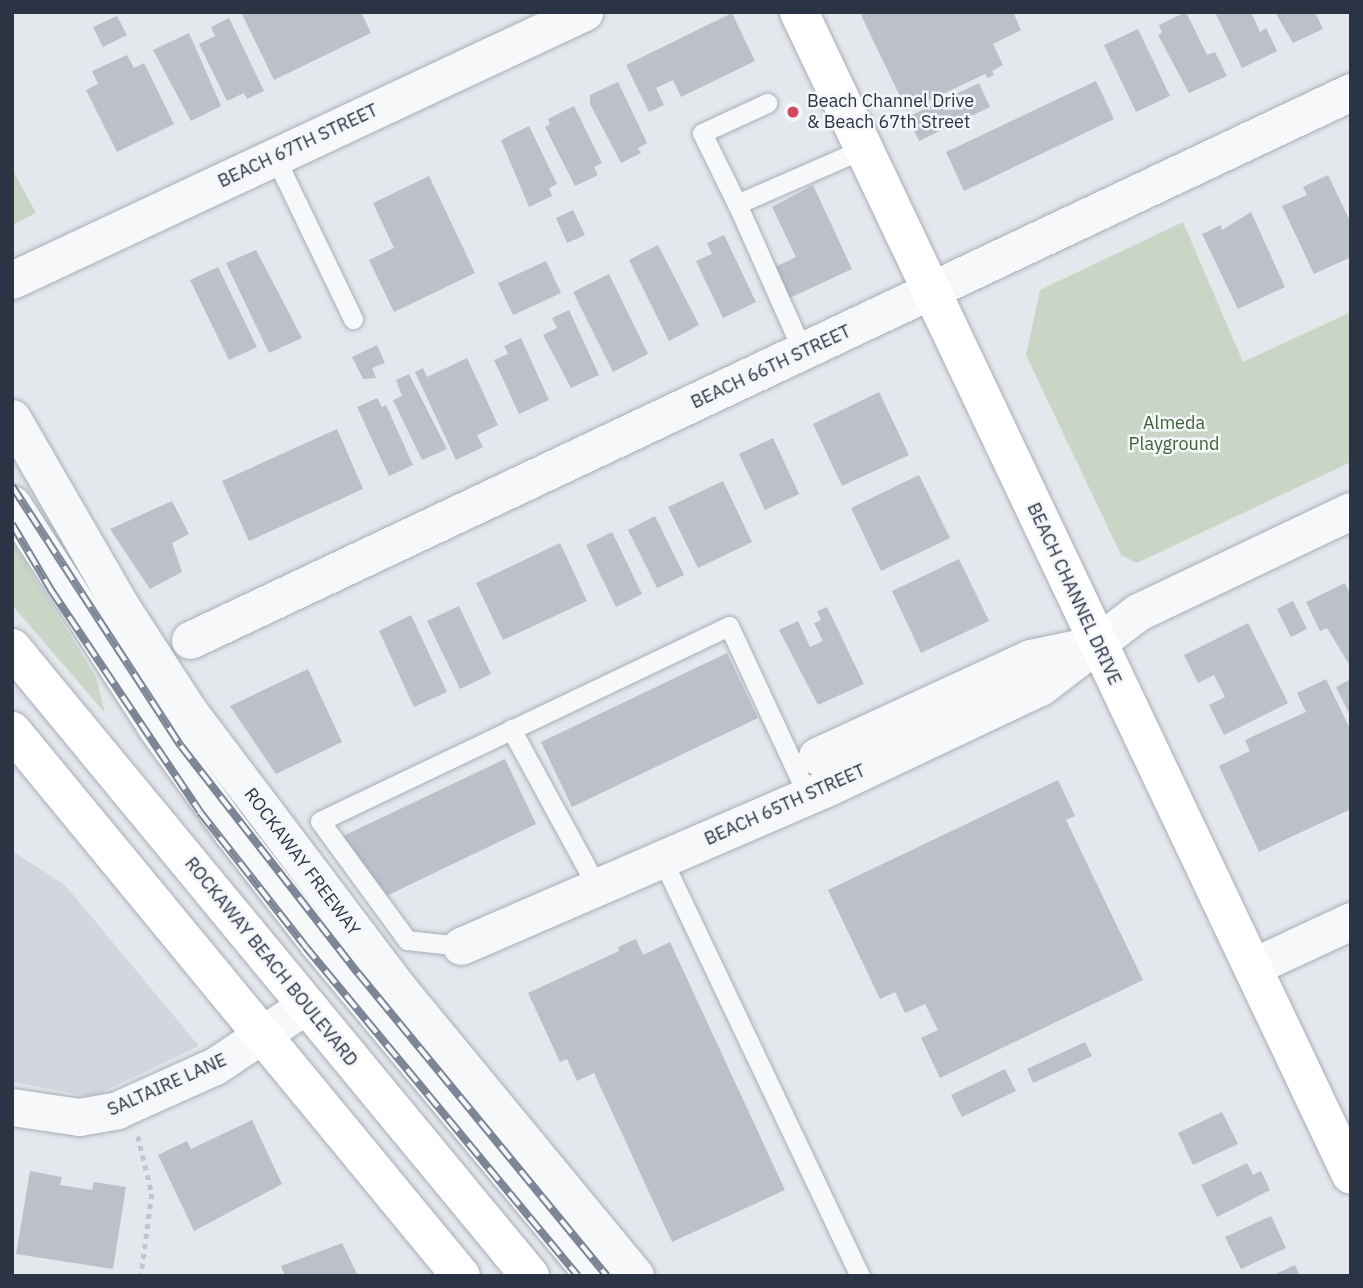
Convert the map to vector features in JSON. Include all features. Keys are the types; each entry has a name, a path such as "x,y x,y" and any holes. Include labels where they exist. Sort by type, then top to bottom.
{"main road":[{"name":"BEACH CHANNEL DRIVE","path":"799,12 1351,1175"},
{"name":"ROCKAWAY BEACH BOULEVARD","path":"12,648 530,1276"},
{"path":"12,731 461,1276"}],"street":[{"name":"BEACH 67TH STREET","path":"12,280 584,12"},
{"name":"BEACH 66TH STREET","path":"190,640 1351,92"},
{"name":"ROCKAWAY FREEWAY","path":"12,418 120,606 214,746 398,988 635,1276"},
{"name":"ROCKAWAY FREEWAY","path":"12,504 156,727 232,832 594,1276"},
{"name":"BEACH 65TH STREET","path":"461,946 808,796 1040,687 1138,612 1351,511"},
{"name":"BEACH 65TH STREET","path":"817,756 1030,658 1098,643"},
{"path":"1252,967 1351,921"},
{"name":"SALTAIRE LANE","path":"12,1107 79,1117 131,1104 215,1066 264,1037 306,1005"}],"lane":[{"path":"767,103 702,132 803,352"},
{"path":"737,204 863,149"},
{"path":"275,157 353,319"},
{"path":"461,946 407,940 320,821 729,626 808,796"},
{"path":"511,729 597,887"},
{"path":"662,859 860,1276"}],"path":[{"path":"131,1104 152,1194 141,1276"}],"shaded area":[{"path":"12,851 65,885 199,1046 92,1097 12,1082"}],"green space":[{"path":"12,169 36,213 12,225"},
{"name":"Almeda Playground","path":"1183,222 1243,362 1351,312 1351,462 1137,563 1121,555 1026,355 1040,290"},
{"path":"12,541 96,677 105,713 12,605"}],"building":[{"path":"241,12 361,12 371,33 274,80"},
{"path":"866,12 1013,12 1021,30 993,44 1003,65 992,71 994,75 988,78 985,74 907,111 861,15"},
{"path":"1186,12 1207,55 1215,52 1227,76 1189,93 1158,35 1162,33 1159,25"},
{"path":"1215,12 1251,12 1260,32 1266,28 1277,51 1242,68"},
{"path":"1275,12 1315,12 1323,29 1293,43"},
{"path":"732,13 755,61 681,97 673,80 656,88 664,105 649,112 626,65"},
{"path":"117,16 127,35 103,47 93,27"},
{"path":"229,18 264,91 247,99 244,93 227,101 199,44 215,36 211,27"},
{"path":"1138,29 1170,96 1136,112 1104,45"},
{"path":"189,33 221,106 191,121 153,50"},
{"path":"127,55 134,68 144,63 174,124 117,152 86,90 98,84 92,71"},
{"path":"1096,81 1114,119 964,191 946,152"},
{"path":"618,82 647,143 638,148 641,153 621,163 590,104 590,95"},
{"path":"979,83 990,107 919,141 908,117"},
{"path":"574,106 602,163 594,167 598,175 575,186 545,127 550,124 548,119"},
{"path":"529,126 557,184 549,188 552,196 529,207 501,140"},
{"path":"1328,175 1351,223 1351,257 1314,274 1282,206 1307,195 1303,187"},
{"path":"429,176 475,273 394,312 369,260 394,248 373,203"},
{"path":"813,185 852,269 783,301 769,270 796,257 772,207"},
{"path":"573,210 585,235 567,243 556,218"},
{"path":"1251,212 1285,287 1238,309 1202,234 1221,225 1222,230"},
{"path":"724,235 756,302 723,318 696,261 712,254 707,243"},
{"path":"658,245 699,325 669,341 629,260"},
{"path":"256,250 302,338 269,353 226,263"},
{"path":"546,261 561,293 513,315 498,283"},
{"path":"218,267 257,347 229,360 190,280"},
{"path":"609,274 648,354 613,372 573,292"},
{"path":"569,310 599,375 571,388 543,335 557,328 552,318"},
{"path":"521,338 549,400 519,414 494,360 508,354 504,346"},
{"path":"377,345 385,363 372,368 376,378 363,379 352,357"},
{"path":"467,358 498,425 477,435 483,447 456,460 415,372 423,368 427,377"},
{"path":"409,374 447,449 422,460 393,400 402,396 396,380"},
{"path":"879,392 909,455 842,486 813,424"},
{"path":"377,398 382,407 386,405 413,465 389,476 357,407"},
{"path":"337,429 363,489 249,541 222,481"},
{"path":"773,438 799,494 765,510 739,454"},
{"path":"919,475 950,538 881,571 851,508"},
{"path":"723,481 752,542 698,568 668,507"},
{"path":"172,501 189,534 172,543 182,572 150,589 110,529"},
{"path":"655,516 684,575 657,588 628,530"},
{"path":"612,532 642,594 616,607 586,545"},
{"path":"560,543 587,601 503,640 476,583"},
{"path":"959,559 989,621 921,653 892,591"},
{"path":"1345,583 1351,596 1349,664 1327,628 1320,631 1306,602"},
{"path":"1293,601 1307,629 1291,637 1277,609"},
{"path":"459,606 491,674 460,689 427,621"},
{"path":"827,607 864,684 818,705 779,630 798,621 810,647 823,641 814,623 821,620 817,611"},
{"path":"411,615 447,692 414,707 379,631"},
{"path":"1248,623 1288,703 1224,735 1209,705 1225,697 1214,675 1198,683 1184,655"},
{"path":"727,653 758,718 572,807 541,742"},
{"path":"308,669 342,742 276,774 230,706"},
{"path":"1326,679 1351,731 1351,809 1259,852 1219,766 1250,751 1245,740 1306,712 1297,693"},
{"path":"1351,679 1351,717 1336,687"},
{"path":"505,759 536,824 380,899 341,837"},
{"path":"1058,780 1075,816 1066,820 1143,980 940,1078 921,1038 938,1030 925,1004 905,1013 895,992 880,999 828,890"},
{"path":"636,939 643,955 670,942 785,1190 672,1242 594,1073 577,1081 567,1059 560,1062 528,993 619,951 618,947"},
{"path":"1085,1042 1092,1056 1033,1083 1027,1069"},
{"path":"1005,1069 1016,1091 962,1117 951,1095"},
{"path":"1222,1112 1238,1144 1193,1165 1178,1133"},
{"path":"252,1120 282,1184 194,1231 158,1155 187,1141 191,1149"},
{"path":"1247,1163 1253,1175 1261,1171 1270,1190 1217,1217 1201,1185"},
{"path":"30,1171 62,1177 60,1185 92,1190 94,1182 126,1187 113,1269 16,1254"},
{"path":"1271,1216 1286,1248 1241,1269 1225,1237"},
{"path":"342,1243 358,1276 285,1276 281,1266"},
{"path":"1295,1265 1300,1276 1271,1276"}],"railway":[{"path":"12,486 181,746 358,973 607,1276"},
{"path":"12,524 51,590 200,812 305,946 578,1276"}],"place":[{"name":"Beach Channel Drive & Beach 67th Street","path":"793,112"}]}
